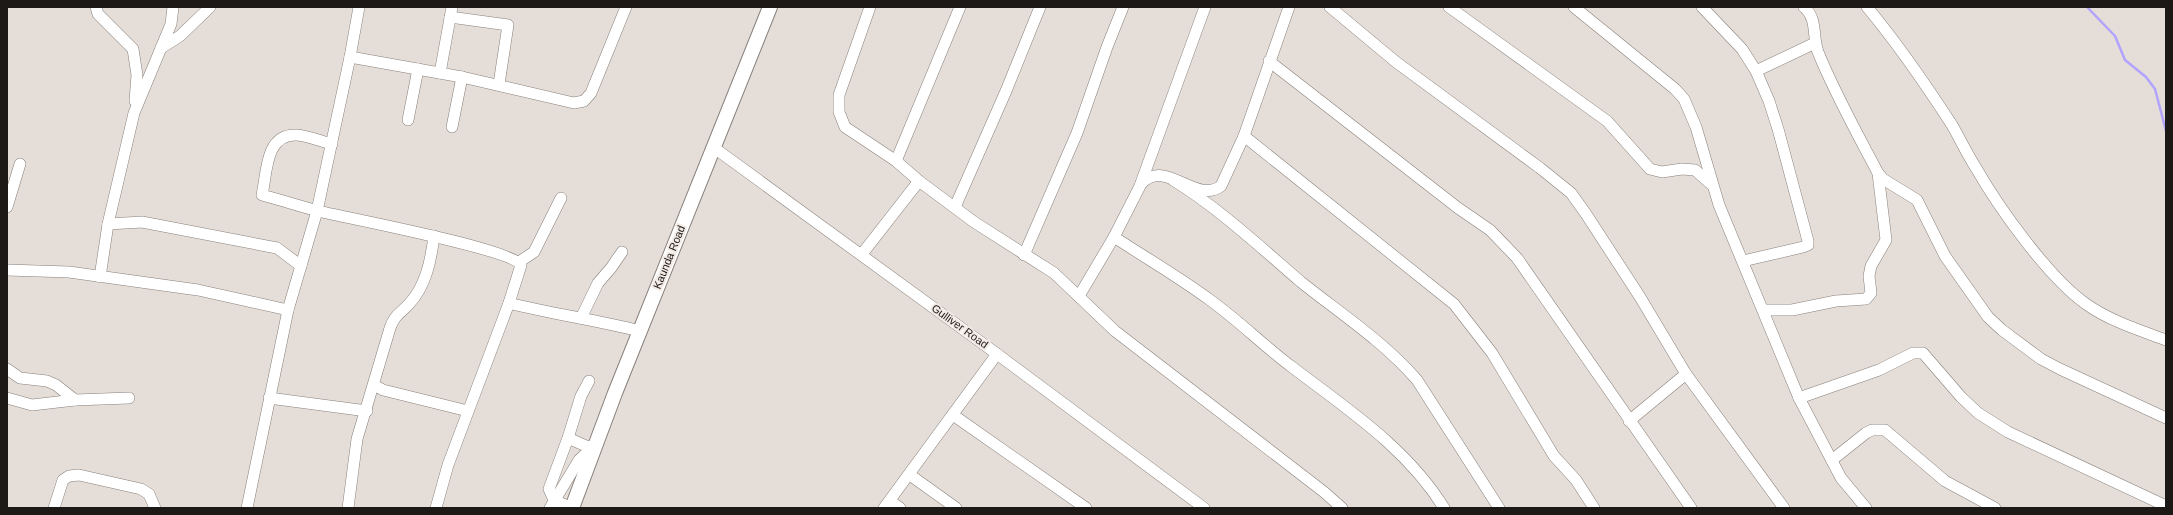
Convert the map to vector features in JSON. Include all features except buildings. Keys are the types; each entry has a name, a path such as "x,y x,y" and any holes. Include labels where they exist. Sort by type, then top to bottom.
{"main road":[{"name":"Kaunda Road","path":"572,508 593,447 770,7"}],"street":[{"path":"96,7 98,14 133,50 137,75 134,113 108,224 100,277"},
{"path":"134,113 171,24 173,7"},
{"path":"161,48 180,36 210,7"},
{"path":"247,508 288,310 317,211 332,144 359,7"},
{"path":"350,57 440,72 574,102 584,101 591,93 626,7"},
{"path":"870,7 840,95 839,112 841,120 851,132 896,160 919,181 990,234 1054,273 1115,331 1324,492 1342,508"},
{"path":"896,160 960,7"},
{"path":"955,207 1006,91 1040,7"},
{"path":"1024,255 1074,140 1107,47 1124,7"},
{"path":"1079,296 1114,237 1141,184 1205,7"},
{"path":"1141,184 1146,178 1156,175 1203,190 1216,190 1221,186 1244,136 1289,7"},
{"path":"1330,7 1396,62 1540,168 1571,194 1586,214 1640,297 1686,374 1784,508"},
{"path":"1449,7 1607,121 1650,169 1662,172 1682,169 1695,170 1712,184"},
{"path":"1574,7 1675,89 1684,99 1696,127 1719,206 1764,310 1799,398 1841,478 1866,508"},
{"path":"1702,7 1742,49 1756,72 1769,101 1778,129 1808,241 1808,245 1803,247 1743,261"},
{"path":"1804,7 1811,13 1814,20 1815,43 1830,80 1878,173 1883,179 1917,200 1945,256 1988,317 2002,330 2041,359 2166,418"},
{"path":"1867,7 1901,50 1952,126 1986,185 2046,264 2071,292 2086,304 2137,330 2166,340"},
{"path":"440,72 451,12 508,25 499,84"},
{"path":"1756,72 1815,43"},
{"path":"1269,61 1458,208 1490,230 1521,264 1582,349 1691,508"},
{"path":"408,120 418,69"},
{"path":"452,127 462,77"},
{"path":"332,144 296,135 285,137 277,141 271,149 262,195 317,211 434,236 519,262"},
{"path":"1244,136 1454,304 1492,353 1554,456 1576,480 1594,508"},
{"name":"Gulliver Road","path":"713,147 862,254 1198,506"},
{"path":"7,207 20,164"},
{"path":"1764,310 1792,310 1836,301 1866,299 1869,297 1871,293 1869,276 1871,266 1886,240 1878,173"},
{"path":"1173,180 1218,210 1302,282 1384,345 1402,363 1417,380 1499,508"},
{"path":"862,254 919,181"},
{"path":"519,262 534,252 561,198"},
{"path":"108,224 142,222 277,248 301,266"},
{"path":"348,508 357,439 367,411 394,318 409,304 426,276 431,260 434,236"},
{"path":"1114,237 1165,268 1212,301 1266,347 1386,441 1426,481 1444,508"},
{"path":"581,318 598,283 622,252"},
{"path":"436,508 441,487 521,270 519,262"},
{"path":"7,270 52,270 198,290 288,310"},
{"path":"509,303 552,314 581,318 640,331"},
{"path":"1799,398 1879,370 1913,353 1923,353 1961,397 1978,413 2008,432 2166,506"},
{"path":"900,508 887,504 910,475 997,354"},
{"path":"7,369 20,378 47,381 56,385 75,400"},
{"path":"1630,421 1686,374"},
{"path":"552,504 549,489 568,438 581,396 589,381"},
{"path":"374,385 390,392 468,412"},
{"path":"7,398 32,404 75,400 129,398"},
{"path":"269,398 367,411"},
{"path":"953,415 1086,508"},
{"path":"1832,460 1866,433 1872,430 1885,430 1945,481 1995,508"},
{"path":"568,438 586,446 593,447"},
{"path":"552,504 579,460 593,447"},
{"path":"54,508 62,480 69,476 79,475 141,489 149,494 155,508"},
{"path":"910,475 956,508"},
{"path":"552,504 572,508"}],"waterway":[{"path":"2087,7 2115,36 2125,60 2146,77 2155,89 2166,131"}]}
